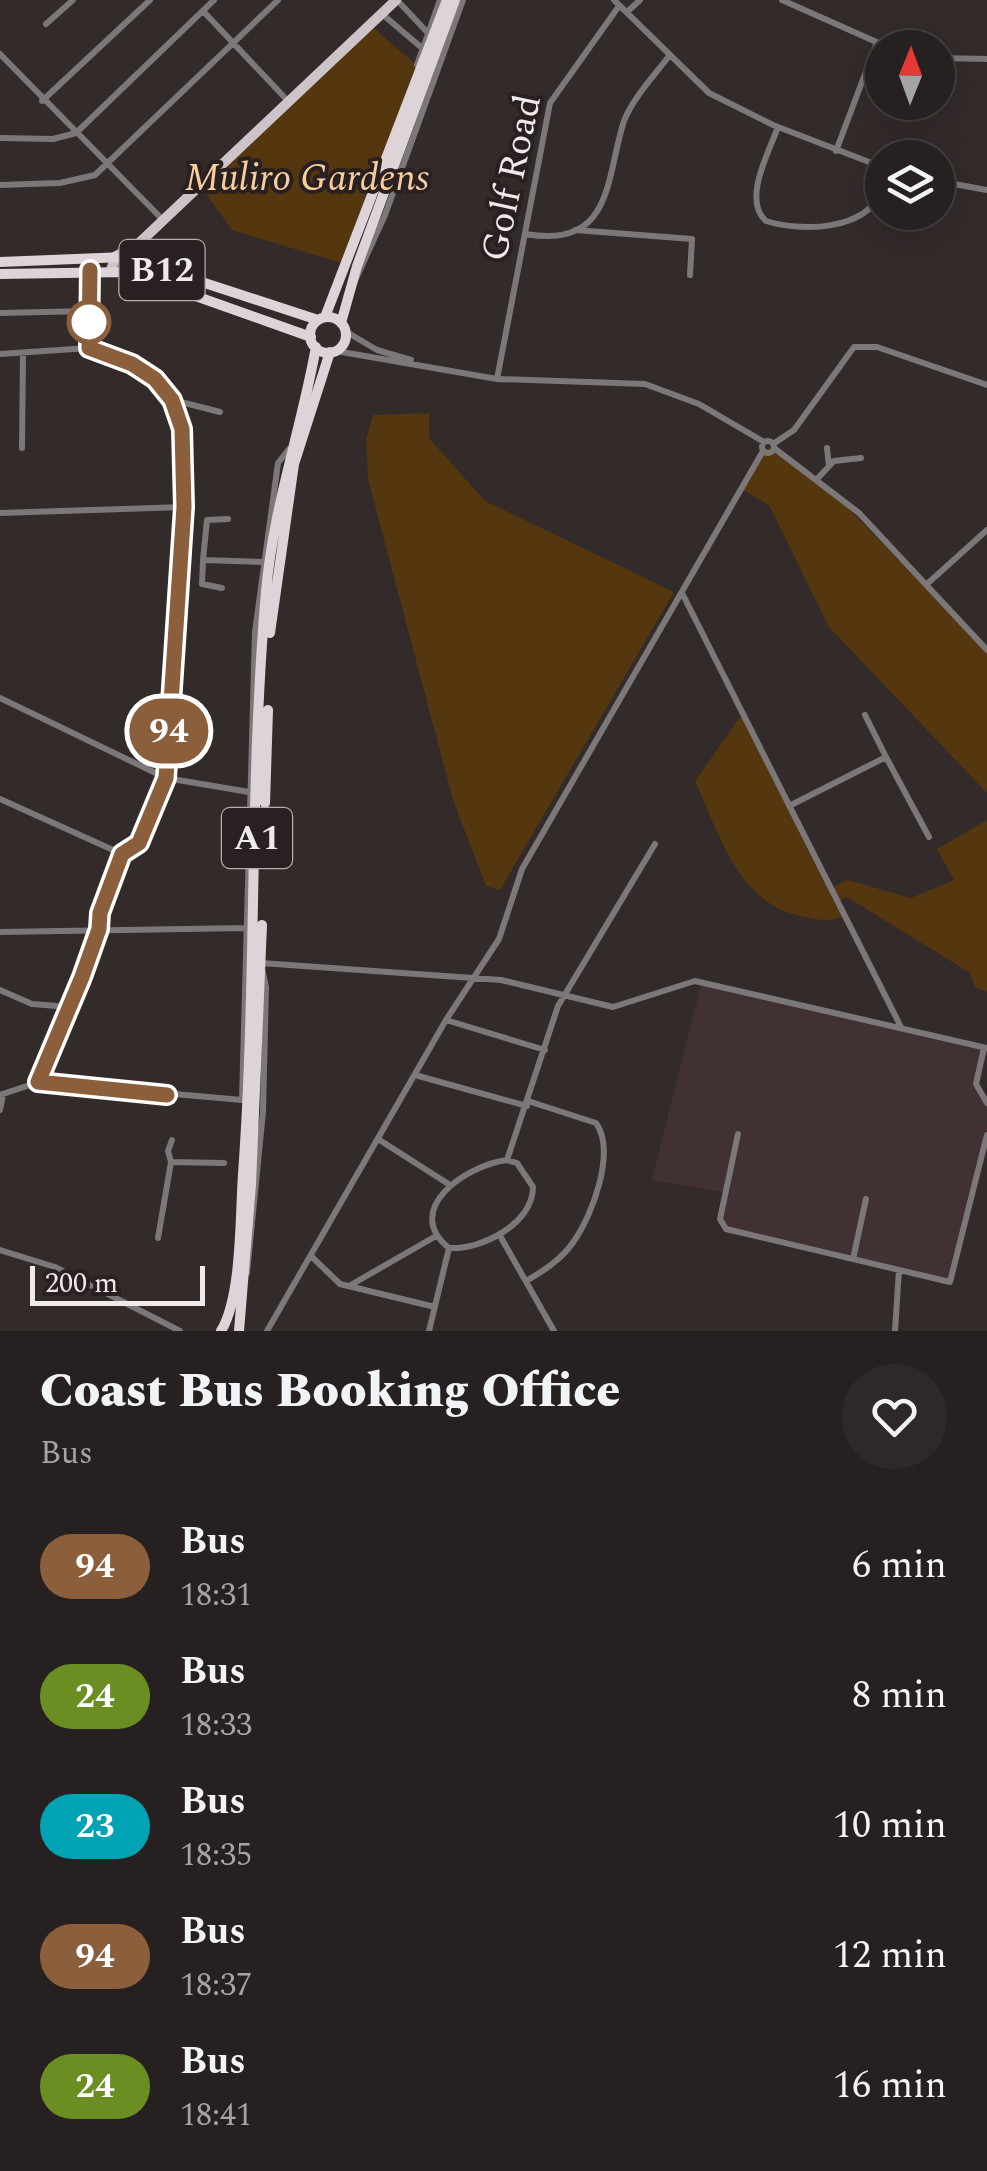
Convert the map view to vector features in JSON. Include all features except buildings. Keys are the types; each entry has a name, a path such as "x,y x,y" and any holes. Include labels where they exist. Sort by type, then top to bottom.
{"highway":[{"path":"443,0 411,101 313,342 333,352 344,342 351,285 455,0"},
{"name":"B12","path":"0,274 116,256 322,319"},
{"name":"B12","path":"0,262 128,272 267,318 313,342"},
{"path":"267,318 272,306"},
{"path":"322,319 343,327"},
{"name":"A1","path":"220,1331 234,1275 245,1100 266,594 313,342"},
{"name":"A1","path":"236,1331 251,1184 275,581 294,464 333,352"},
{"path":"220,1331 236,1331"}],"main road":[{"path":"112,270 116,256 136,246 397,0"},
{"path":"128,272 136,246"}],"street":[{"path":"46,24 72,0"},
{"path":"42,101 150,0"},
{"path":"0,138 54,139 76,133 214,0"},
{"path":"0,185 86,180 278,0"},
{"path":"397,0 428,33"},
{"path":"411,101 422,48 443,0"},
{"path":"351,285 360,278 463,0"},
{"path":"626,12 640,0"},
{"path":"782,0 865,37"},
{"path":"616,3 709,93 778,127 865,161"},
{"name":"Golf Road","path":"497,379 550,103 616,3"},
{"path":"203,10 288,101"},
{"path":"382,13 422,48"},
{"path":"0,54 163,220"},
{"path":"574,230 600,209 610,190 628,114 669,56"},
{"path":"955,58 987,59"},
{"path":"836,150 865,74"},
{"path":"778,127 756,192 757,212 766,221 842,224 865,212"},
{"path":"955,184 987,190"},
{"path":"526,234 540,236 574,230 692,239 690,274"},
{"path":"89,348 90,270"},
{"path":"0,312 89,311"},
{"path":"343,327 377,350 436,367"},
{"path":"268,1331 446,1020 506,926 522,868 763,451 794,430 854,347 876,347 987,385"},
{"path":"0,354 89,348 143,370 172,400 183,440 184,507 166,778 139,843 122,854 100,913 99,929 38,1082"},
{"path":"333,352 497,379 645,384 688,398 770,444 868,521 987,650"},
{"path":"22,448 23,353"},
{"path":"172,400 220,412"},
{"path":"827,448 828,466"},
{"path":"0,1110 1,1096 38,1082 245,1100 249,792 262,562 278,463 290,449"},
{"path":"817,479 834,461 860,458"},
{"path":"0,514 184,507"},
{"path":"222,588 202,584 203,560 207,520 228,518"},
{"path":"927,584 987,530"},
{"path":"203,560 262,562"},
{"path":"682,593 902,1028"},
{"path":"0,698 166,778 249,792"},
{"path":"865,715 928,837"},
{"path":"251,748 260,734"},
{"path":"791,805 886,758"},
{"path":"0,799 122,854"},
{"path":"508,1160 526,1172 533,1197 528,1208 499,1234 468,1247 448,1248 436,1236 430,1222 432,1209 450,1186 508,1160 565,996 655,844"},
{"path":"0,932 246,928"},
{"path":"262,964 474,978 623,1006 695,981 986,1048 976,1084 987,1102"},
{"path":"0,990 32,1004 70,1007"},
{"path":"446,1020 546,1050"},
{"path":"415,1075 596,1122 604,1144 599,1178 582,1227 563,1255 526,1281"},
{"path":"738,1134 722,1225 950,1282 987,1135"},
{"path":"378,1139 450,1186"},
{"path":"158,1238 172,1140"},
{"path":"171,1162 224,1163"},
{"path":"852,1259 866,1199"},
{"path":"499,1234 554,1331"},
{"path":"348,1286 436,1236"},
{"path":"430,1331 448,1248"},
{"path":"0,1250 54,1267 180,1331"},
{"path":"310,1256 337,1283 435,1307"},
{"path":"895,1331 899,1270"},
{"path":"151,1316 172,1331"}],"shaded area":[{"path":"702,981 984,1048 975,1081 987,1103 987,1133 950,1281 727,1228 721,1220 726,1193 652,1180"}],"green space":[{"name":"Muliro Gardens","path":"369,24 422,70 348,265 232,230 199,184"},
{"path":"429,413 429,438 485,501 674,592 500,890 486,886 453,800 368,479 366,439 373,415"},
{"path":"768,446 848,508 987,651 987,793 829,627 769,505 741,489"},
{"path":"741,716 828,889 848,880 911,898 954,880 937,849 987,820 987,992 975,987 970,973 847,897 838,901 846,915 819,920 779,909 746,882 722,843 695,781"}],"bus line":[{"name":"94","path":"90,270 89,348 143,370 172,400 180,416 184,507 166,778 139,843 122,854 82,977 38,1082 167,1095"}]}
